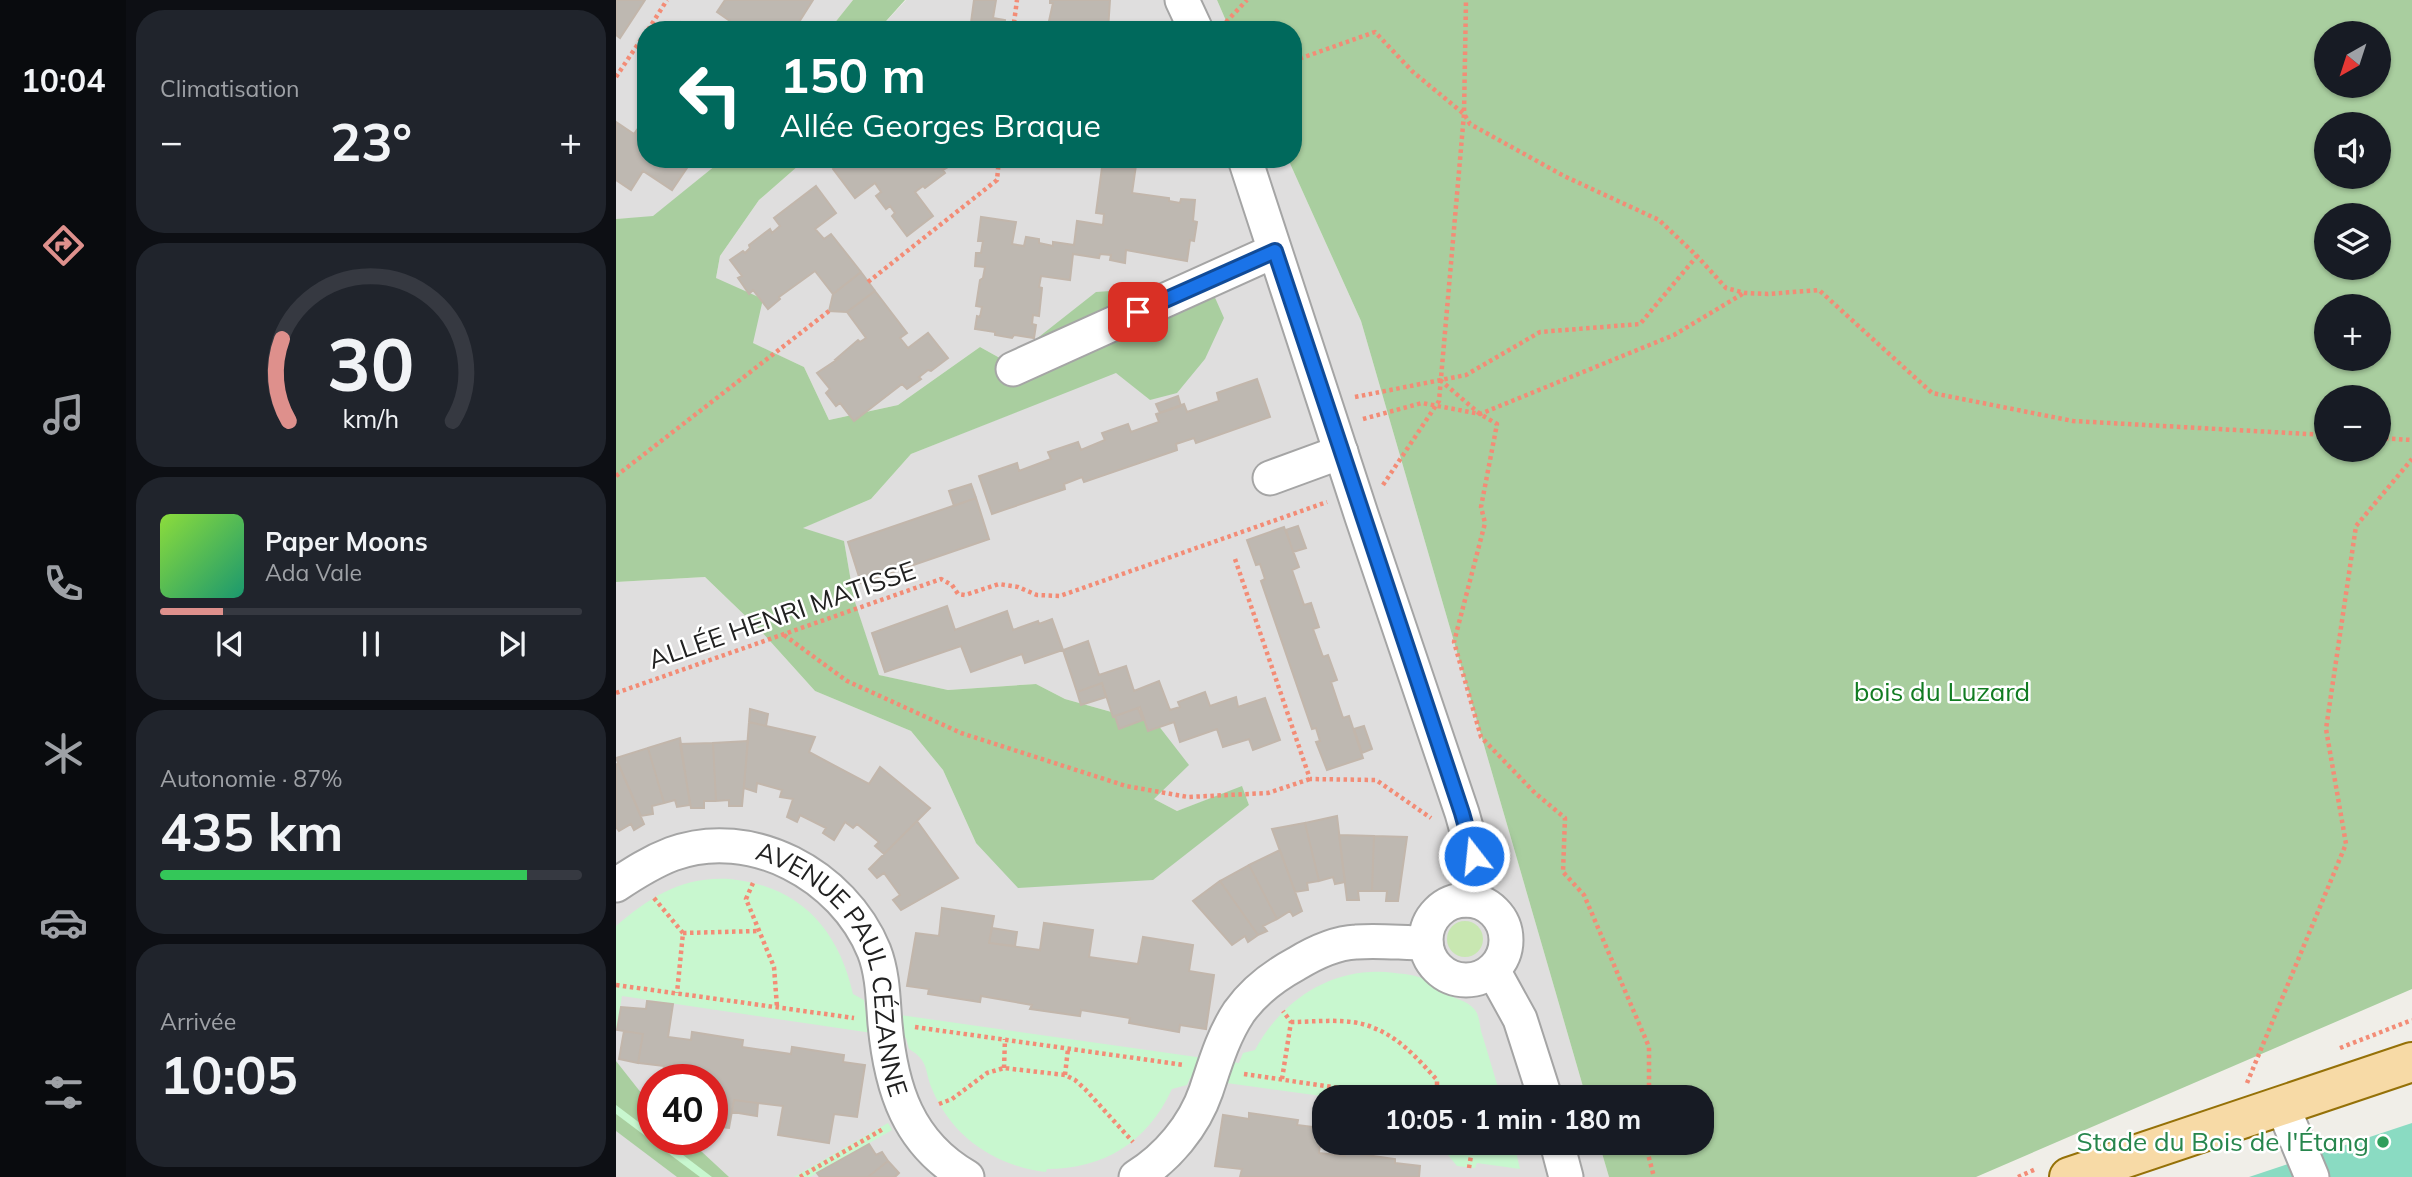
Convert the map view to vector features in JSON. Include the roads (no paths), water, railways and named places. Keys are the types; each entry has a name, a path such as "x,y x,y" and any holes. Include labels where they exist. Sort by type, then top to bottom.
{"main road":[{"path":"2069,1177 2412,1062"}],"street":[{"path":"1182,0 1192,21"},
{"path":"1248,168 1462,813 1474,856 1466,900"},
{"path":"1013,369 1275,251"},
{"path":"1270,478 1333,428"},
{"name":"AVENUE PAUL CÉZANNE","path":"616,885 645,866 674,853 711,846 775,856 815,876 849,909 875,953 881,977 891,1070 901,1101 913,1125 929,1146 952,1168 967,1177"},
{"path":"1466,900 1480,902 1492,909 1505,932 1506,946 1493,970 1470,980 1445,975 1435,966 1426,943 1432,918 1441,908 1466,900"},
{"path":"1136,1177 1166,1154 1181,1136 1196,1114 1226,1038 1239,1013 1255,993 1278,974 1328,947 1354,942 1426,943"},
{"path":"1493,970 1520,1019 1541,1085"},
{"path":"2282,1105 2312,1177"},
{"path":"1560,1155 1566,1177"}],"place":[{"name":"Stade du Bois de l'Étang","path":"2383,1142"}],"park label":[{"name":"bois du Luzard","path":"1942,692"}]}
